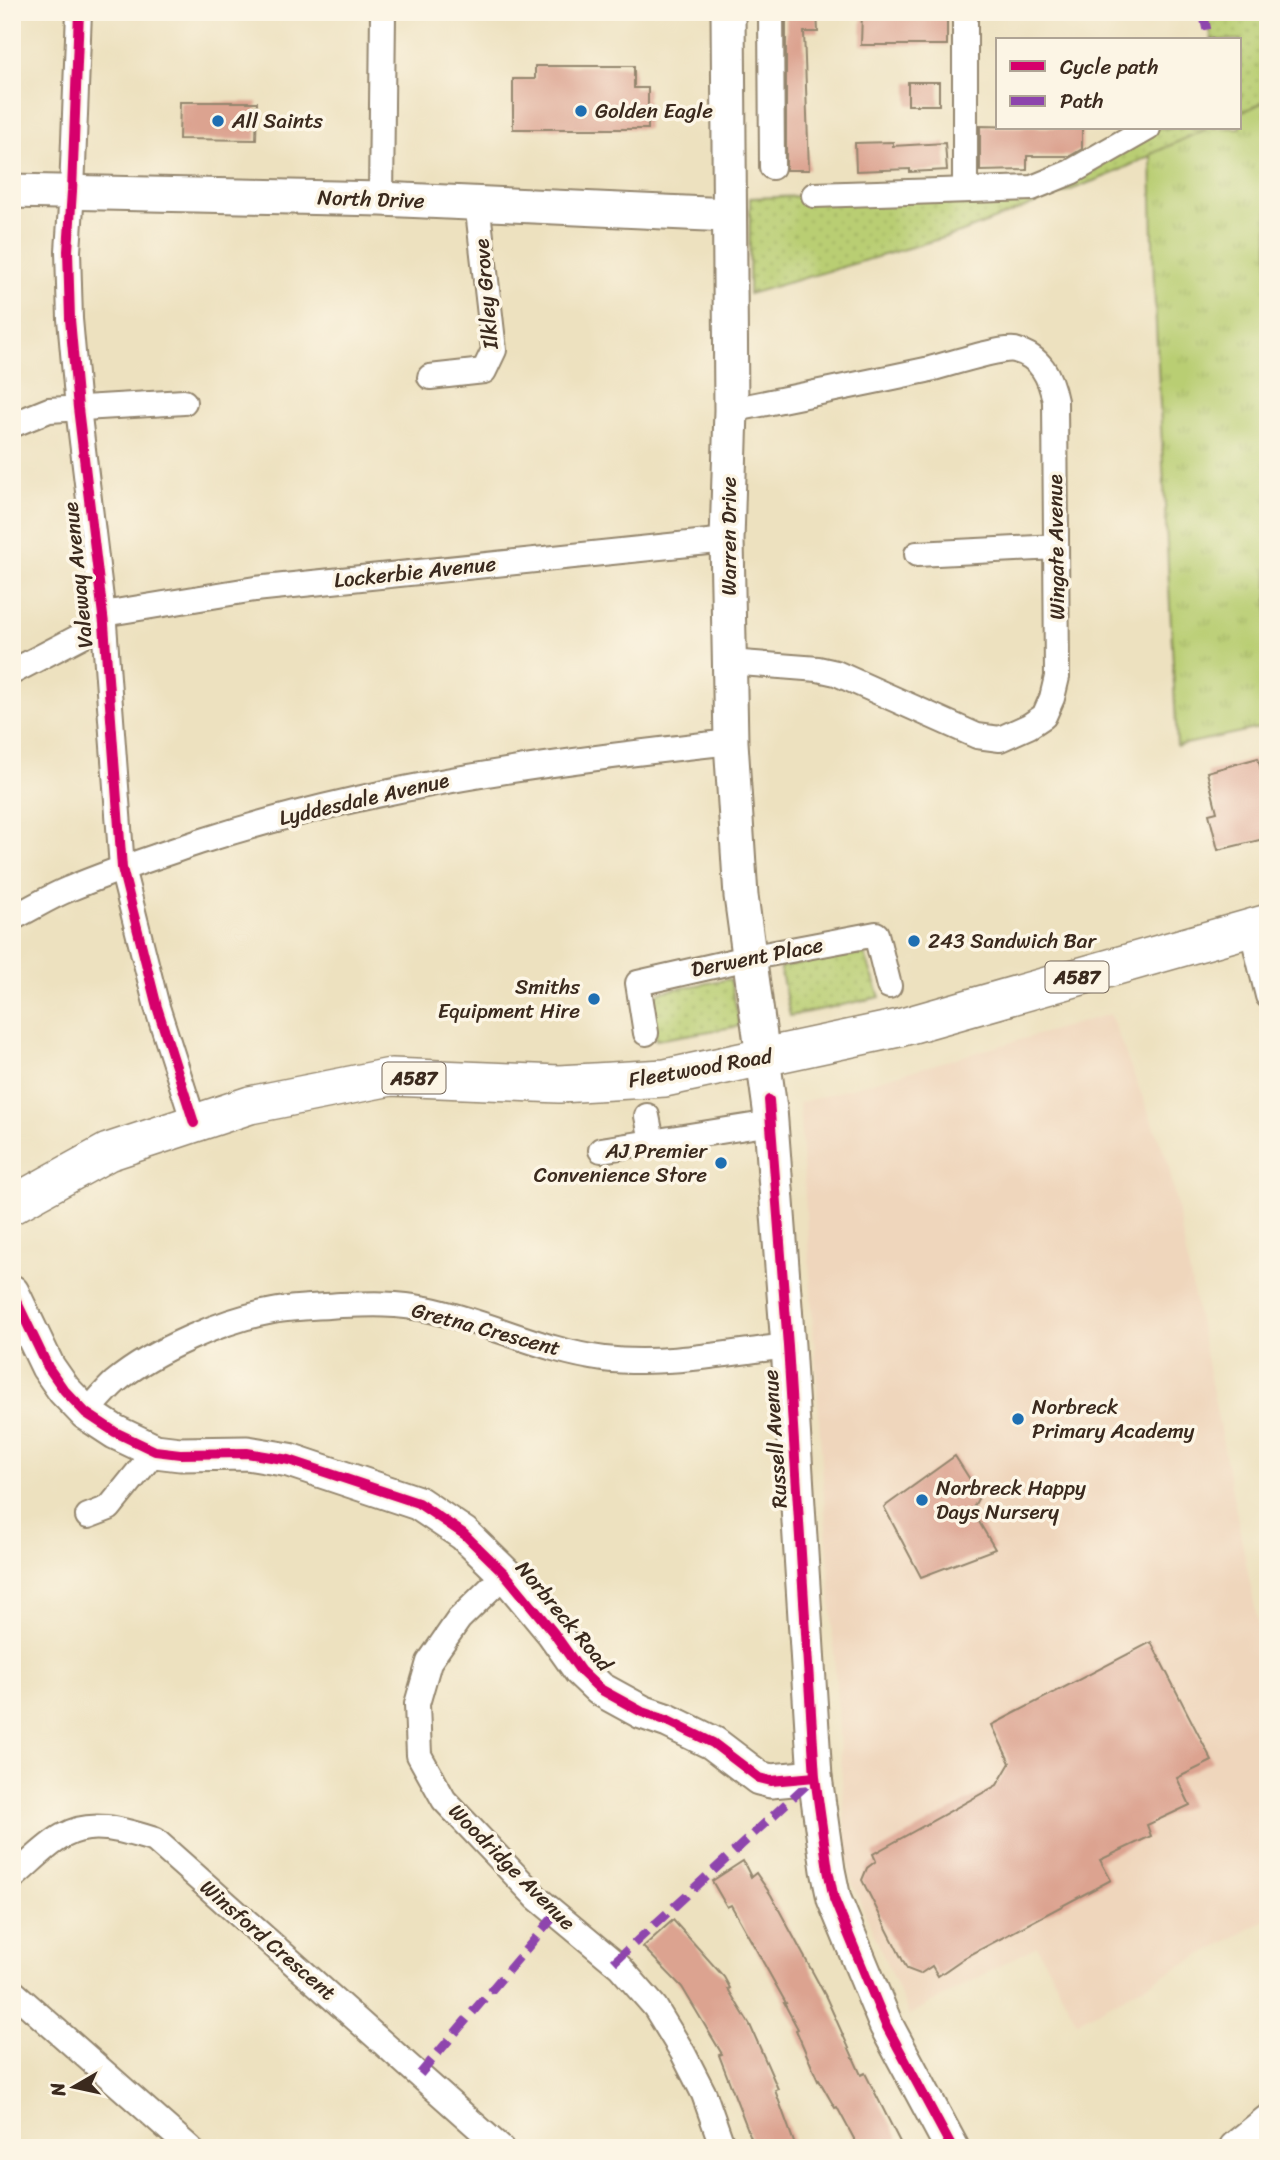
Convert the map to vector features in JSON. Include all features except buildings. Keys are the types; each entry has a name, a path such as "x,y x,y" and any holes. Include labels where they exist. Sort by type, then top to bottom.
{"main road":[{"name":"Fleetwood Road","path":"12,1205 108,1152 250,1105 391,1077 559,1084 665,1078 899,1028 1259,925"}],"street":[{"name":"Valeway Avenue","path":"79,12 68,265 78,408 104,619 122,868 157,1007 194,1123"},
{"path":"381,199 383,12"},
{"name":"Warren Drive","path":"728,12 731,410 727,540 731,742 748,958 762,1058"},
{"path":"771,12 772,167"},
{"path":"965,12 965,191"},
{"path":"814,195 1032,188 1071,172 1144,130"},
{"name":"North Drive","path":"12,191 477,202 729,215"},
{"name":"Ilkley Grove","path":"430,377 484,371 494,350 477,202"},
{"name":"Wingate Avenue","path":"729,662 818,669 836,673 977,737 1000,739 1044,716 1057,677 1055,401 1044,368 1028,355 1011,349 731,410"},
{"path":"12,425 48,410 184,402"},
{"name":"Lockerbie Avenue","path":"12,672 104,619 255,589 727,540"},
{"path":"917,554 1056,547"},
{"name":"Lyddesdale Avenue","path":"12,918 66,890 122,868 245,827 378,793 551,763 731,742"},
{"path":"1259,925 1268,996"},
{"name":"Derwent Place","path":"646,1034 638,983 748,958 876,934 889,986"},
{"name":"Russell Avenue","path":"762,1058 771,1123 788,1346 815,1777"},
{"path":"648,1116 652,1142"},
{"path":"601,1150 771,1123"},
{"name":"Norbreck Road","path":"12,1292 48,1367 64,1390 86,1413 132,1442 155,1451 180,1454 247,1453 289,1460 418,1503 464,1534 505,1574 553,1632 580,1670 600,1689 642,1713 668,1721 713,1744 759,1778 771,1781 815,1777"},
{"name":"Gretna Crescent","path":"86,1413 115,1382 163,1352 204,1332 275,1310 378,1303 424,1309 472,1321 519,1338 604,1359 638,1361 788,1346"},
{"path":"88,1516 109,1508 155,1451"},
{"name":"Woodridge Avenue","path":"505,1574 458,1619 429,1662 417,1704 419,1755 444,1800 537,1898 620,1967 655,2007 704,2094 723,2148"},
{"path":"815,1777 834,1899 886,2025 952,2148"},
{"name":"Winsford Crescent","path":"12,1878 64,1835 89,1827 122,1830 155,1840 500,2148"},
{"path":"12,1991 190,2148"},
{"path":"1236,2148 1268,2122"}],"shaded area":[{"name":"Norbreck Primary Academy","path":"1110,1014 1168,1162 1268,1675 1268,1919 1077,2022 1037,1946 909,2015 853,1886 847,1858 799,1103"}],"green space":[{"path":"1206,12 1268,12 1268,100 1242,112 1242,38 1212,38"},
{"path":"1268,100 1268,726 1177,746 1154,285 1151,154 1204,130 1242,130 1242,112"},
{"path":"1144,130 1204,130 1114,173 960,233 749,294 750,198 1032,188"},
{"path":"865,955 880,997 790,1016 780,967"},
{"path":"730,979 740,1026 656,1040 651,1000 660,992"}],"marked path":[{"path":"1203,12 1209,38"},
{"path":"614,1962 815,1777"},
{"path":"420,2074 556,1914"}],"cycle path":[{"path":"79,12 68,251 70,319 104,624 122,868 157,1007 194,1123"},
{"path":"769,1100 788,1346 815,1777 828,1870 834,1899 886,2025 952,2148"},
{"path":"12,1292 48,1367 64,1390 86,1413 115,1432 155,1451 180,1454 247,1453 289,1460 418,1503 464,1534 505,1574 553,1632 580,1670 600,1689 642,1712 668,1721 713,1743 759,1778 771,1781 815,1777"}],"place":[{"name":"Golden Eagle","path":"581,111"},
{"name":"All Saints","path":"218,121"},
{"name":"243 Sandwich Bar","path":"914,941"},
{"name":"Smiths Equipment Hire","path":"594,999"},
{"name":"AJ Premier Convenience Store","path":"721,1163"},
{"name":"Norbreck Primary Academy","path":"1018,1419"},
{"name":"Norbreck Happy Days Nursery","path":"922,1500"}]}
